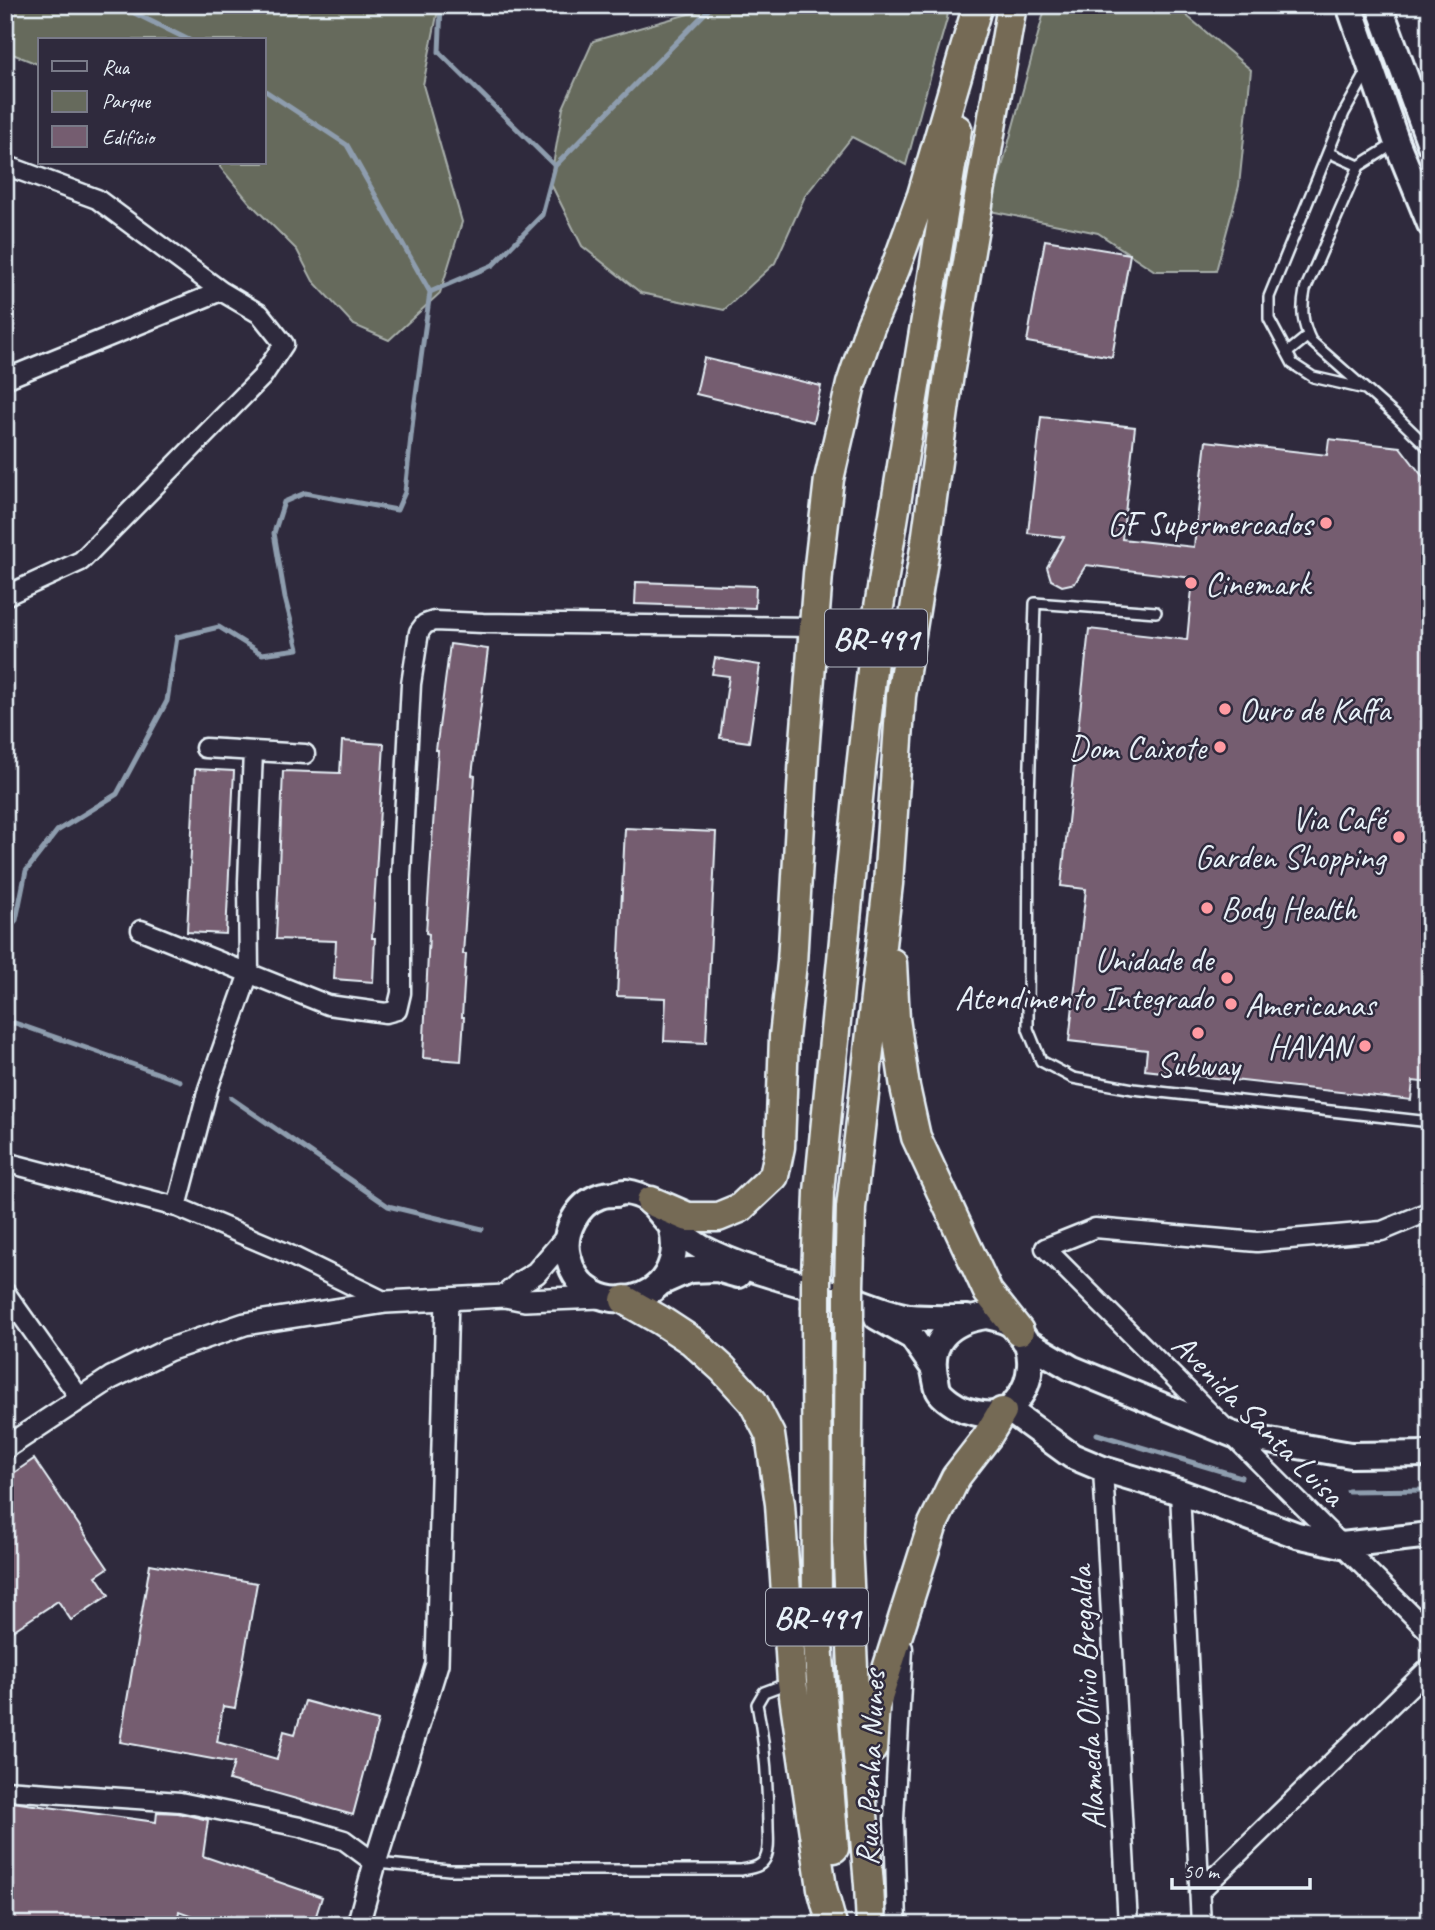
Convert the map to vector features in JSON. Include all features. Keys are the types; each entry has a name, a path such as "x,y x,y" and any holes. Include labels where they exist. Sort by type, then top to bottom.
{"highway":[{"name":"BR-491","path":"871,1925 856,1731 847,1542 851,1208 888,884 901,696 949,374 1012,5"},
{"name":"BR-491","path":"840,1925 817,1631 816,1277 821,1178 879,607 977,6"},
{"path":"651,1201 688,1217 718,1217 740,1209 774,1176 780,1147 804,754 829,479 850,384 922,195 977,6"},
{"path":"888,884 895,1019 916,1137 988,1292 1022,1335"},
{"path":"613,1298 660,1320 692,1341 723,1369 753,1402 770,1435 780,1504 792,1682 822,1888 832,1925"},
{"path":"869,1885 875,1707 933,1524 956,1477 1005,1411"}],"main road":[{"path":"1349,5 1396,142 1430,224"},
{"path":"1379,5 1430,144"},
{"path":"1022,1335 1030,1351 1030,1375 1023,1394 1005,1411 984,1416 960,1408 939,1392 932,1366 912,1337 877,1318 717,1269 689,1270 662,1282 645,1295 613,1298 585,1287 573,1273 567,1255 567,1237 578,1212 599,1196 626,1192 651,1201 671,1225 700,1247 736,1263 908,1317 986,1316 1004,1320 1071,1367 1234,1436 1351,1455 1430,1454"},
{"path":"662,1282 674,1255 671,1225"},
{"path":"932,1366 937,1346 949,1329 967,1318"},
{"path":"1005,1411 1072,1456 1297,1535 1342,1545 1430,1535"}],"street":[{"path":"5,596 81,561 262,377 284,344 260,314 221,291 97,199 6,166"},
{"path":"5,379 221,291"},
{"path":"141,930 328,1004 386,1013 397,1010 401,993 401,876 411,684 419,632 425,624 434,621 814,627"},
{"path":"205,748 305,754"},
{"path":"177,1207 208,1089 249,973 248,882 253,751"},
{"path":"5,1162 177,1207 284,1252 386,1302"},
{"name":"Avenida Santa Luisa","path":"1430,1211 1382,1231 1257,1242 1095,1228 1045,1248 1430,1633"},
{"path":"505,1296 536,1273 567,1237"},
{"path":"5,1292 80,1398"},
{"path":"5,1448 111,1378 168,1350 245,1324 386,1302 505,1296 525,1300 613,1298"},
{"path":"358,1925 437,1664 447,1299"},
{"name":"Alameda Olivio Bregalda","path":"1103,1469 1128,1925"},
{"path":"1180,1492 1201,1925"},
{"name":"Rua Penha Nunes","path":"897,1925 894,1819 904,1614"},
{"path":"1199,1892 1430,1667"},
{"path":"5,1790 180,1802 300,1827 344,1840 375,1863"}],"lane":[{"path":"1365,389 1313,377 1293,364 1269,319 1269,297 1344,113 1370,67"},
{"path":"1396,142 1359,166 1305,290 1301,307 1305,329 1311,341 1430,449"},
{"path":"1328,152 1359,166"},
{"path":"1287,353 1308,336"},
{"path":"1156,611 1035,603 1029,797 1028,1029 1041,1061 1073,1078 1133,1089 1430,1122"},
{"path":"375,1863 449,1870 741,1871 758,1866 766,1857 768,1798 757,1704 764,1692 792,1682"}],"green space":[{"path":"5,5 439,5 423,85 462,222 440,293 389,340 354,325 313,281 297,250 250,203 220,167 220,164 266,164 266,38 38,38 38,64 5,51"},
{"path":"720,5 949,5 906,165 852,137 805,196 775,263 724,310 641,293 582,246 550,182 563,108 593,41"},
{"path":"1046,5 1174,5 1251,70 1239,186 1216,271 1155,271 1098,233 990,211"}],"building":[{"path":"1045,240 1130,254 1112,357 1027,342"},
{"path":"704,358 821,386 813,422 696,394"},
{"path":"1041,417 1135,427 1122,539 1194,547 1206,441 1327,455 1329,439 1400,447 1430,486 1430,1083 1413,1081 1411,1100 1145,1070 1147,1050 1069,1041 1086,889 1061,886 1089,629 1187,640 1193,578 1086,565 1075,583 1062,586 1051,580 1047,567 1064,537 1028,533"},
{"path":"636,582 756,586 755,608 635,604"},
{"path":"450,644 488,649 472,775 475,776 463,954 466,954 461,1061 423,1058 429,934 426,933 436,750"},
{"path":"715,658 760,665 749,742 720,738 729,676 712,674"},
{"path":"342,741 384,744 372,938 375,938 373,982 334,979 336,941 276,939 283,771 340,773"},
{"path":"195,769 234,771 226,934 187,932"},
{"path":"625,828 716,832 706,1043 664,1041 666,998 617,996"},
{"path":"34,1459 108,1568 96,1576 109,1595 71,1620 58,1601 5,1636 5,1479"},
{"path":"150,1564 257,1583 235,1708 223,1706 217,1742 277,1759 284,1731 295,1734 305,1701 378,1721 353,1815 229,1780 234,1763 120,1742"},
{"path":"5,1801 156,1822 157,1812 178,1813 208,1820 203,1856 322,1897 313,1925 217,1925 179,1911 177,1925 5,1925"}],"waterway":[{"path":"118,5 185,38"},
{"path":"5,932 16,920 26,871 57,831 117,794 167,701 177,637 219,627 262,654 298,649 285,598 274,533 284,502 305,493 397,510 405,492 430,292 493,265 542,215 555,166 439,52 441,5"},
{"path":"555,166 713,5"},
{"path":"266,91 347,145 430,292"},
{"path":"5,1025 15,1023 180,1081"},
{"path":"231,1098 388,1206 482,1229"},
{"path":"1097,1434 1241,1477"},
{"path":"1348,1491 1430,1490"}],"place":[{"name":"GF Supermercados","path":"1326,523"},
{"name":"Cinemark","path":"1191,583"},
{"name":"Ouro de Kaffa","path":"1225,709"},
{"name":"Dom Caixote","path":"1220,747"},
{"name":"Via Café Garden Shopping","path":"1399,837"},
{"name":"Body Health","path":"1207,908"},
{"name":"Unidade de Atendimento Integrado","path":"1227,978"},
{"name":"Americanas","path":"1231,1004"},
{"name":"Subway","path":"1198,1033"},
{"name":"HAVAN","path":"1365,1046"}]}
